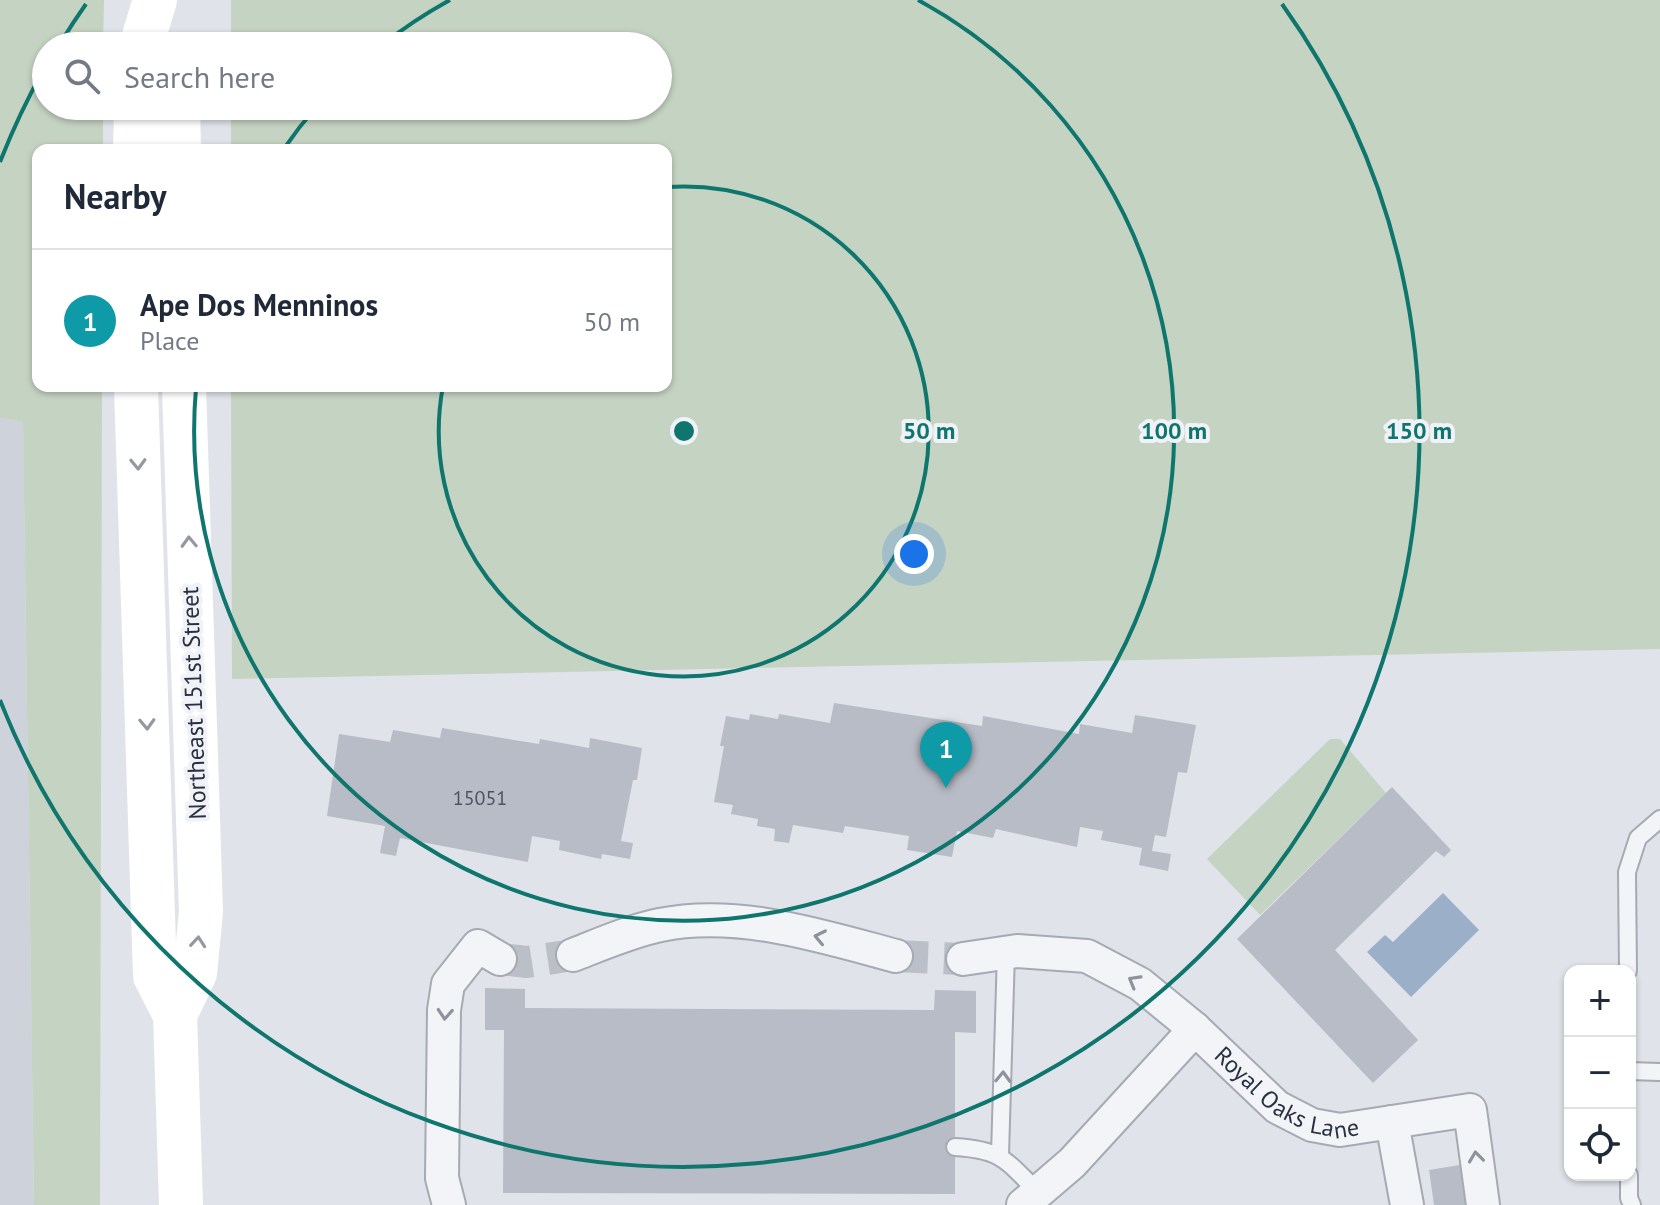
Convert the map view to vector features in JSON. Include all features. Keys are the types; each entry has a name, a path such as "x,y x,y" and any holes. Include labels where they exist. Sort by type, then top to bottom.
{"street":[{"path":"145,32 155,2"},
{"path":"155,2 166,32"},
{"path":"135,144 136,120"},
{"path":"178,120 179,144"},
{"name":"Northeast 151st Street","path":"136,392 155,976 175,1015 181,1205"},
{"name":"Northeast 151st Street","path":"175,1015 195,973 201,912 184,392"},
{"path":"573,955 661,925 716,920 770,926 896,956"},
{"path":"449,1205 442,1178 444,1010 448,984 478,946 500,959"},
{"name":"Royal Oaks Lane","path":"963,959 1006,952 1087,956 1140,984 1195,1029 1277,1107 1312,1125 1340,1130 1470,1110 1483,1205"},
{"path":"1031,1198 1072,1163 1195,1029"},
{"name":"Royal Oaks Lane","path":"1392,1122 1407,1205"}],"lane":[{"path":"1628,965 1627,872 1638,838 1660,819"},
{"path":"1000,1155 1006,952"},
{"path":"1636,1071 1659,1072"},
{"path":"955,1147 983,1148 1000,1155 1031,1198"},
{"path":"1629,1181 1632,1205"}],"shaded area":[{"path":"0,418 23,420 34,1205 0,1205"}],"green space":[{"path":"0,0 104,0 103,32 32,32 32,120 103,120 103,144 32,144 32,392 102,392 100,1205 34,1205 23,421 0,418"},
{"path":"231,0 1660,0 1660,649 232,679 231,392 672,392 672,144 231,144 231,120 672,120 672,32 231,32"},
{"path":"1330,739 1340,739 1386,793 1260,915 1207,859"}],"water":[{"path":"1443,893 1479,930 1411,997 1367,952 1385,935 1393,942"}],"building":[{"path":"834,703 982,726 983,716 1079,734 1080,724 1132,733 1135,715 1196,725 1187,773 1178,772 1166,837 1155,835 1152,851 1171,854 1168,871 1139,865 1142,848 1101,840 1103,831 1080,827 1077,847 996,829 993,838 957,831 952,857 907,850 909,836 845,826 843,833 793,825 789,843 774,841 775,829 757,826 758,819 731,814 733,805 714,802 726,716 749,720 750,714 778,719 779,714 830,723"},
{"path":"442,728 539,744 540,739 589,748 590,738 642,748 621,841 633,843 630,859 602,854 601,859 559,850 560,841 532,836 528,862 400,838 396,856 380,853 385,826 327,816 339,734 390,742 393,730 440,738"},
{"path":"1392,787 1451,850 1444,857 1436,851 1335,950 1418,1040 1373,1083 1237,939"},
{"path":"485,988 525,989 525,1008 934,1010 935,990 976,991 976,1033 955,1032 955,1194 503,1193 504,1030 485,1030"},
{"path":"1472,1163 1478,1205 1434,1205 1429,1170"}],"tunnel":[{"path":"500,959 527,962 573,955"},
{"path":"896,956 963,959"}],"place":[{"name":"Ape Dos Menninos","path":"946,788"}]}
